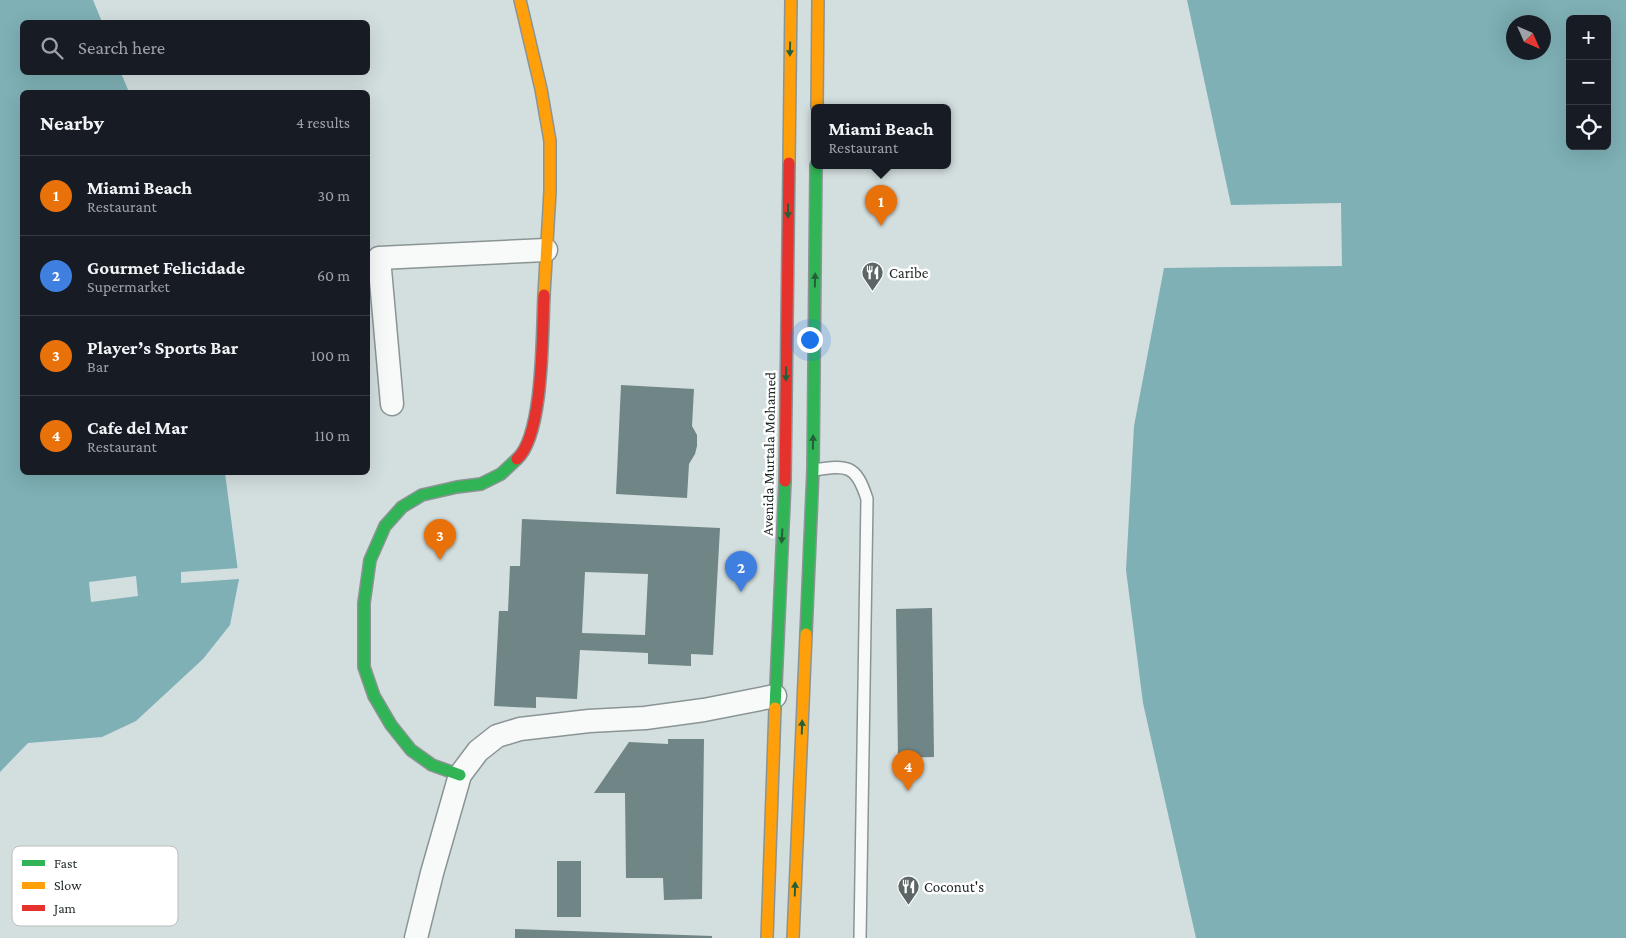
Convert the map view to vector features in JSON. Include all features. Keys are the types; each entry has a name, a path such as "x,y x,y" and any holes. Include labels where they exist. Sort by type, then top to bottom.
{"street":[{"path":"460,775 432,765 411,750 391,725 374,696 364,667 364,602 370,560 386,526 402,507 422,495 457,486 481,484 501,474 521,456 532,435 538,404 550,192 550,141 541,89 520,0"},
{"name":"Avenida Murtala Mohamed","path":"767,938 775,696 785,484 791,0"},
{"path":"817,104 818,0"},
{"path":"794,938 813,470 816,169"},
{"path":"392,404 378,258 546,250"},
{"path":"416,938 460,775 478,751 497,736 520,729 589,721 645,718 704,710 775,696"}],"lane":[{"path":"813,470 837,466 848,468 856,476 867,499 860,938"}],"water":[{"path":"0,0 93,0 101,20 20,20 20,75 122,75 128,90 20,90 20,475 225,475 239,579 230,625 203,659 136,721 102,737 28,743 0,772"},
{"path":"1187,0 1626,0 1626,938 1196,938 1143,703 1126,570 1134,426 1164,268 1231,267 1231,205"}],"pier":[{"path":"1341,203 1342,266 1231,267 1231,205"},
{"path":"239,568 239,579 181,583 181,572"},
{"path":"136,576 138,596 91,602 89,582"}],"building":[{"path":"621,385 694,389 692,426 697,435 697,446 689,464 687,498 616,494"},
{"path":"522,519 720,528 713,655 691,654 691,666 648,664 648,653 580,650 577,699 536,697 536,708 494,706 499,611 508,611 510,566 520,566","holes":["585,572 648,574 645,635 582,633"]},
{"path":"932,608 934,757 898,758 896,609"},
{"path":"668,739 704,739 702,899 664,900 663,878 626,878 625,793 594,793 629,742 668,744"},
{"path":"557,861 581,861 581,917 557,917"},
{"path":"515,929 712,936 712,938 515,938"}],"traffic: fast":[{"path":"806,634 813,470 816,169"},
{"path":"460,775 432,765 411,750 391,725 374,696 364,667 364,603 370,560 385,526 402,507 422,495 481,484 501,474 517,459"},
{"path":"775,708 785,481"}],"traffic: slow":[{"path":"520,0 541,89 550,141 550,191 544,295"},
{"path":"789,163 791,0"},
{"path":"817,104 818,0"},
{"path":"793,938 806,634"},
{"path":"767,938 775,708"}],"traffic: jam":[{"path":"785,481 789,163"},
{"path":"517,459 526,447 537,406 542,357 544,295"}],"place":[{"name":"Miami Beach","path":"881,226"},
{"name":"Caribe","path":"873,292"},
{"name":"Player’s Sports Bar","path":"440,560"},
{"name":"Gourmet Felicidade","path":"741,592"},
{"name":"Cafe del Mar","path":"908,791"},
{"name":"Coconut's","path":"908,906"}]}
